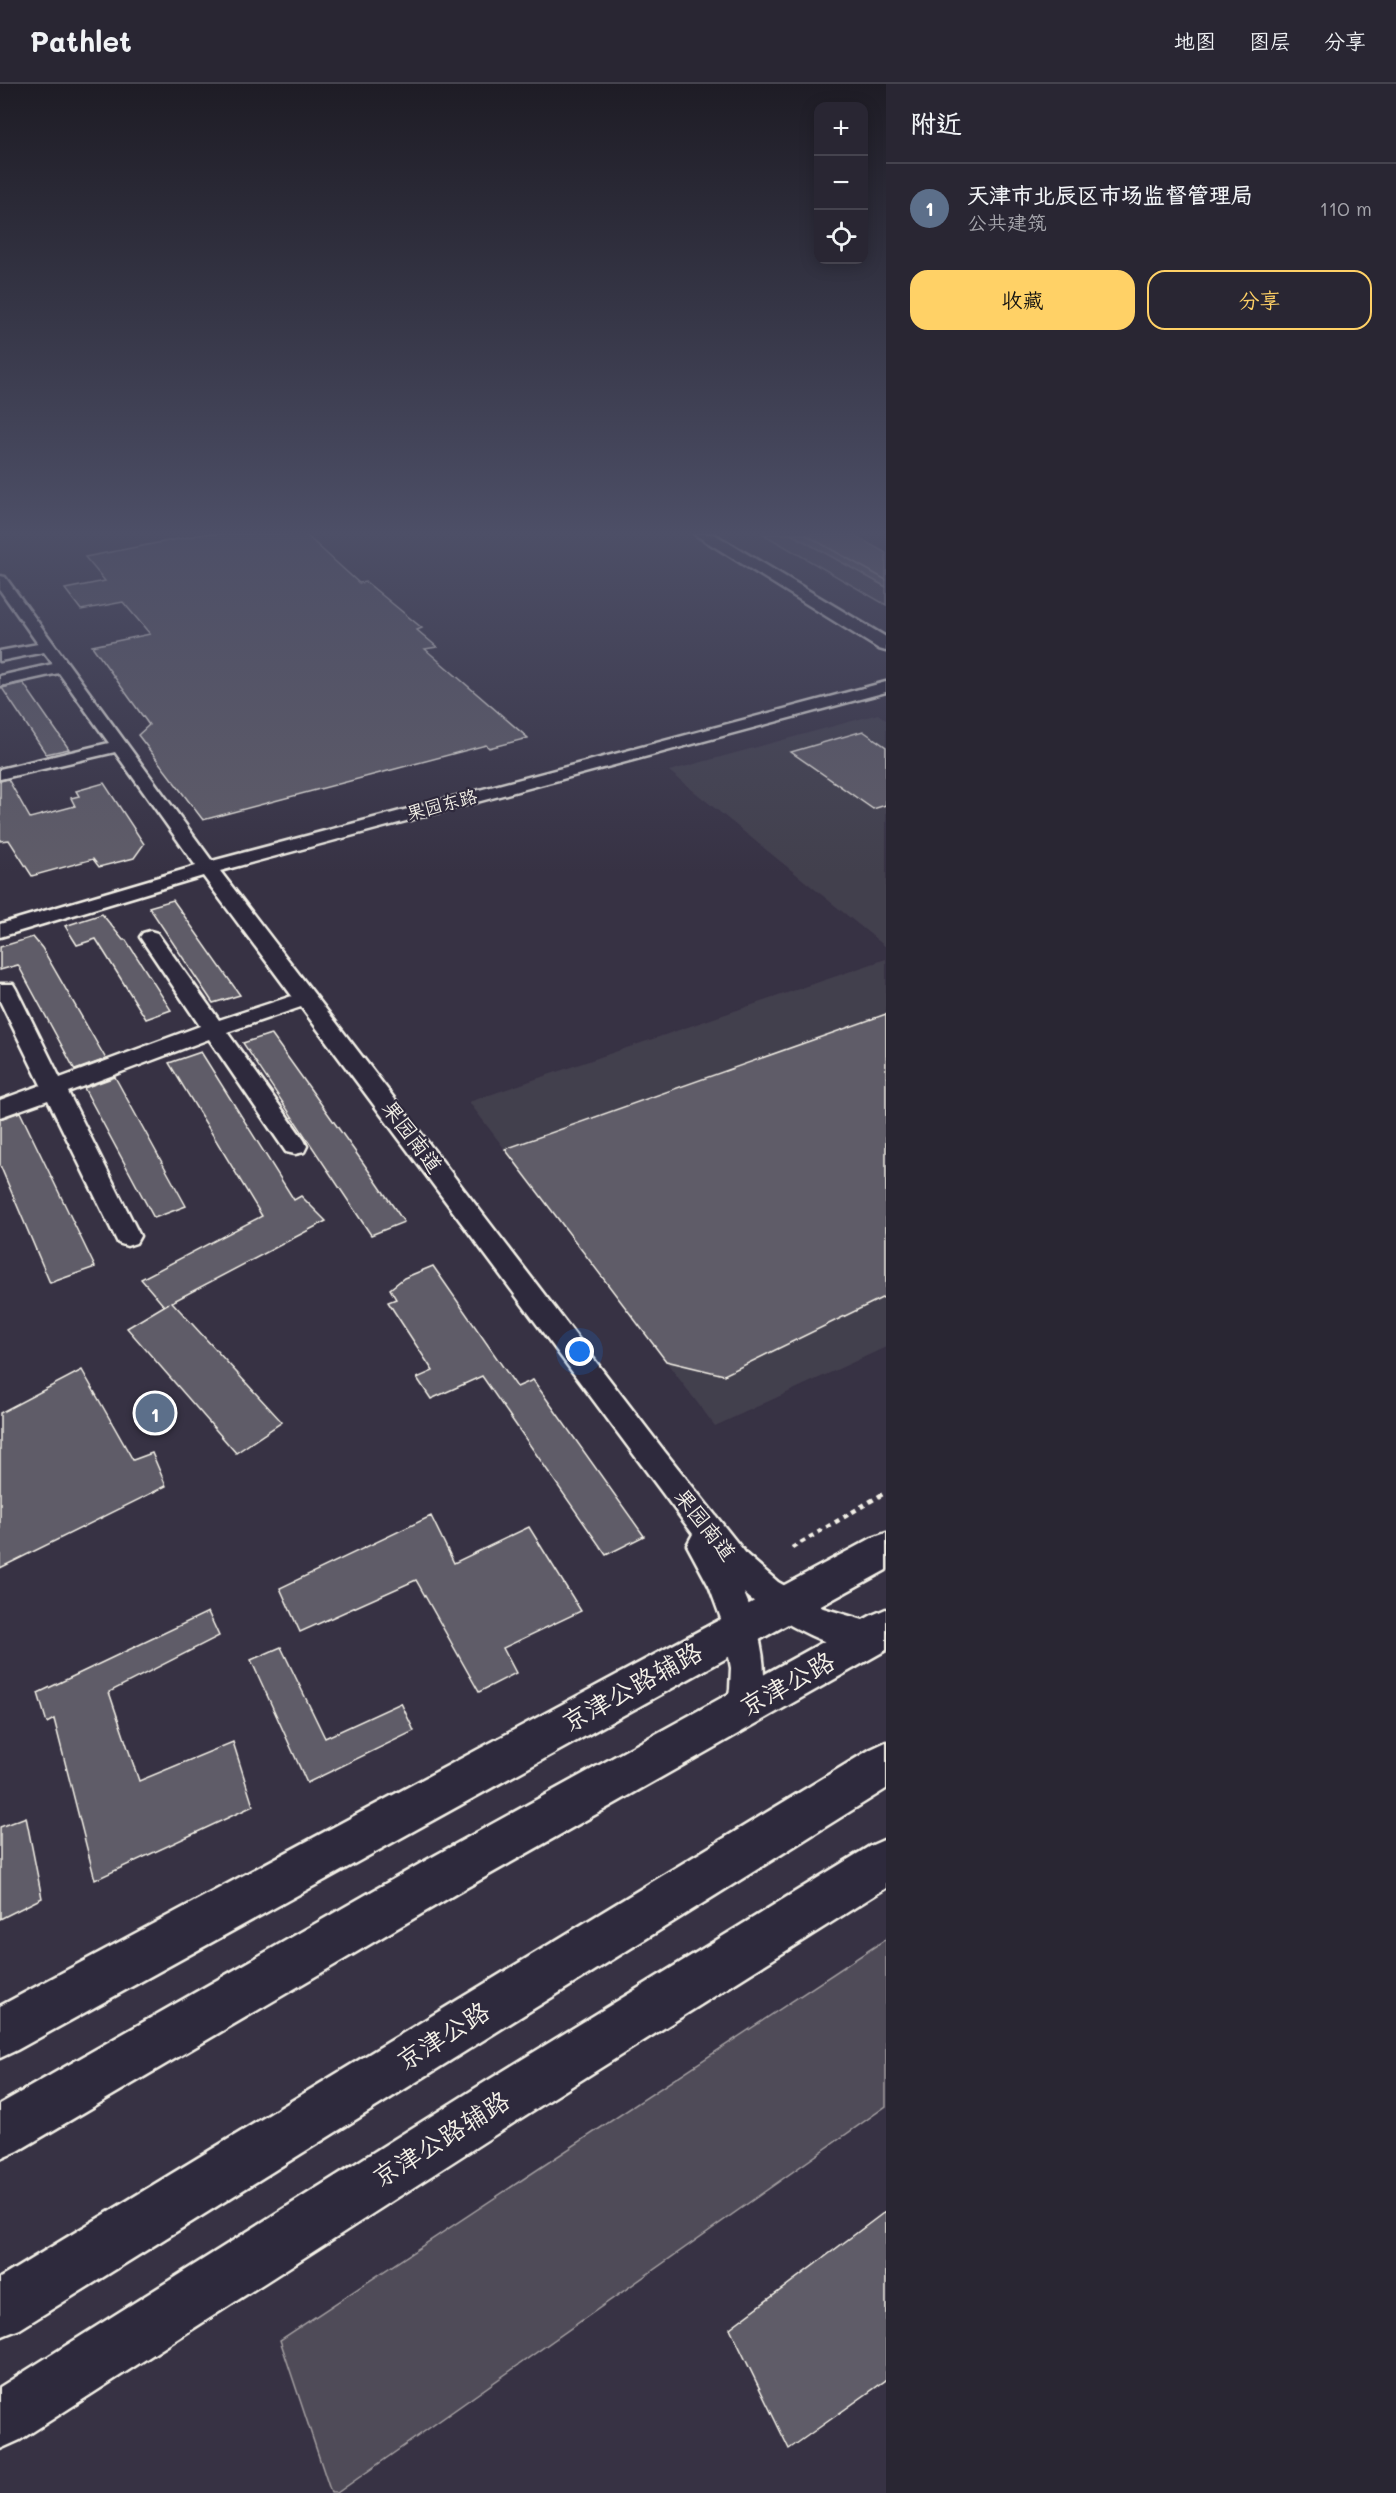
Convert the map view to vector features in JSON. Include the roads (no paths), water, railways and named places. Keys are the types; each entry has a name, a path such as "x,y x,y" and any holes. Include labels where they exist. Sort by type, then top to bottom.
{"main road":[{"name":"京津公路辅路","path":"0,2033 886,1550"},
{"name":"京津公路","path":"0,2133 441,1877 879,1632"},
{"name":"京津公路","path":"0,2309 886,1764"},
{"name":"京津公路辅路","path":"0,2420 500,2102 886,1862"}],"street":[{"name":"果园南道","path":"42,646 302,999 736,1565 752,1581 784,1604 828,1627 879,1632"},
{"name":"果园南道","path":"43,646 51,658"},
{"path":"0,656 51,658"},
{"path":"0,681 51,658"},
{"name":"果园东路","path":"0,924 202,866 886,682"},
{"name":"果园东路","path":"0,931 202,866 886,687"},
{"path":"0,774 115,747"},
{"path":"150,937 295,1146"},
{"path":"5,989 127,1236"},
{"name":"果园南道","path":"302,999 704,1546 721,1577 748,1656 748,1695 743,1708"},
{"path":"0,1109 213,1029 302,999"}],"place":[{"name":"天津市北辰区市场监督管理局","path":"155,1413"}]}
